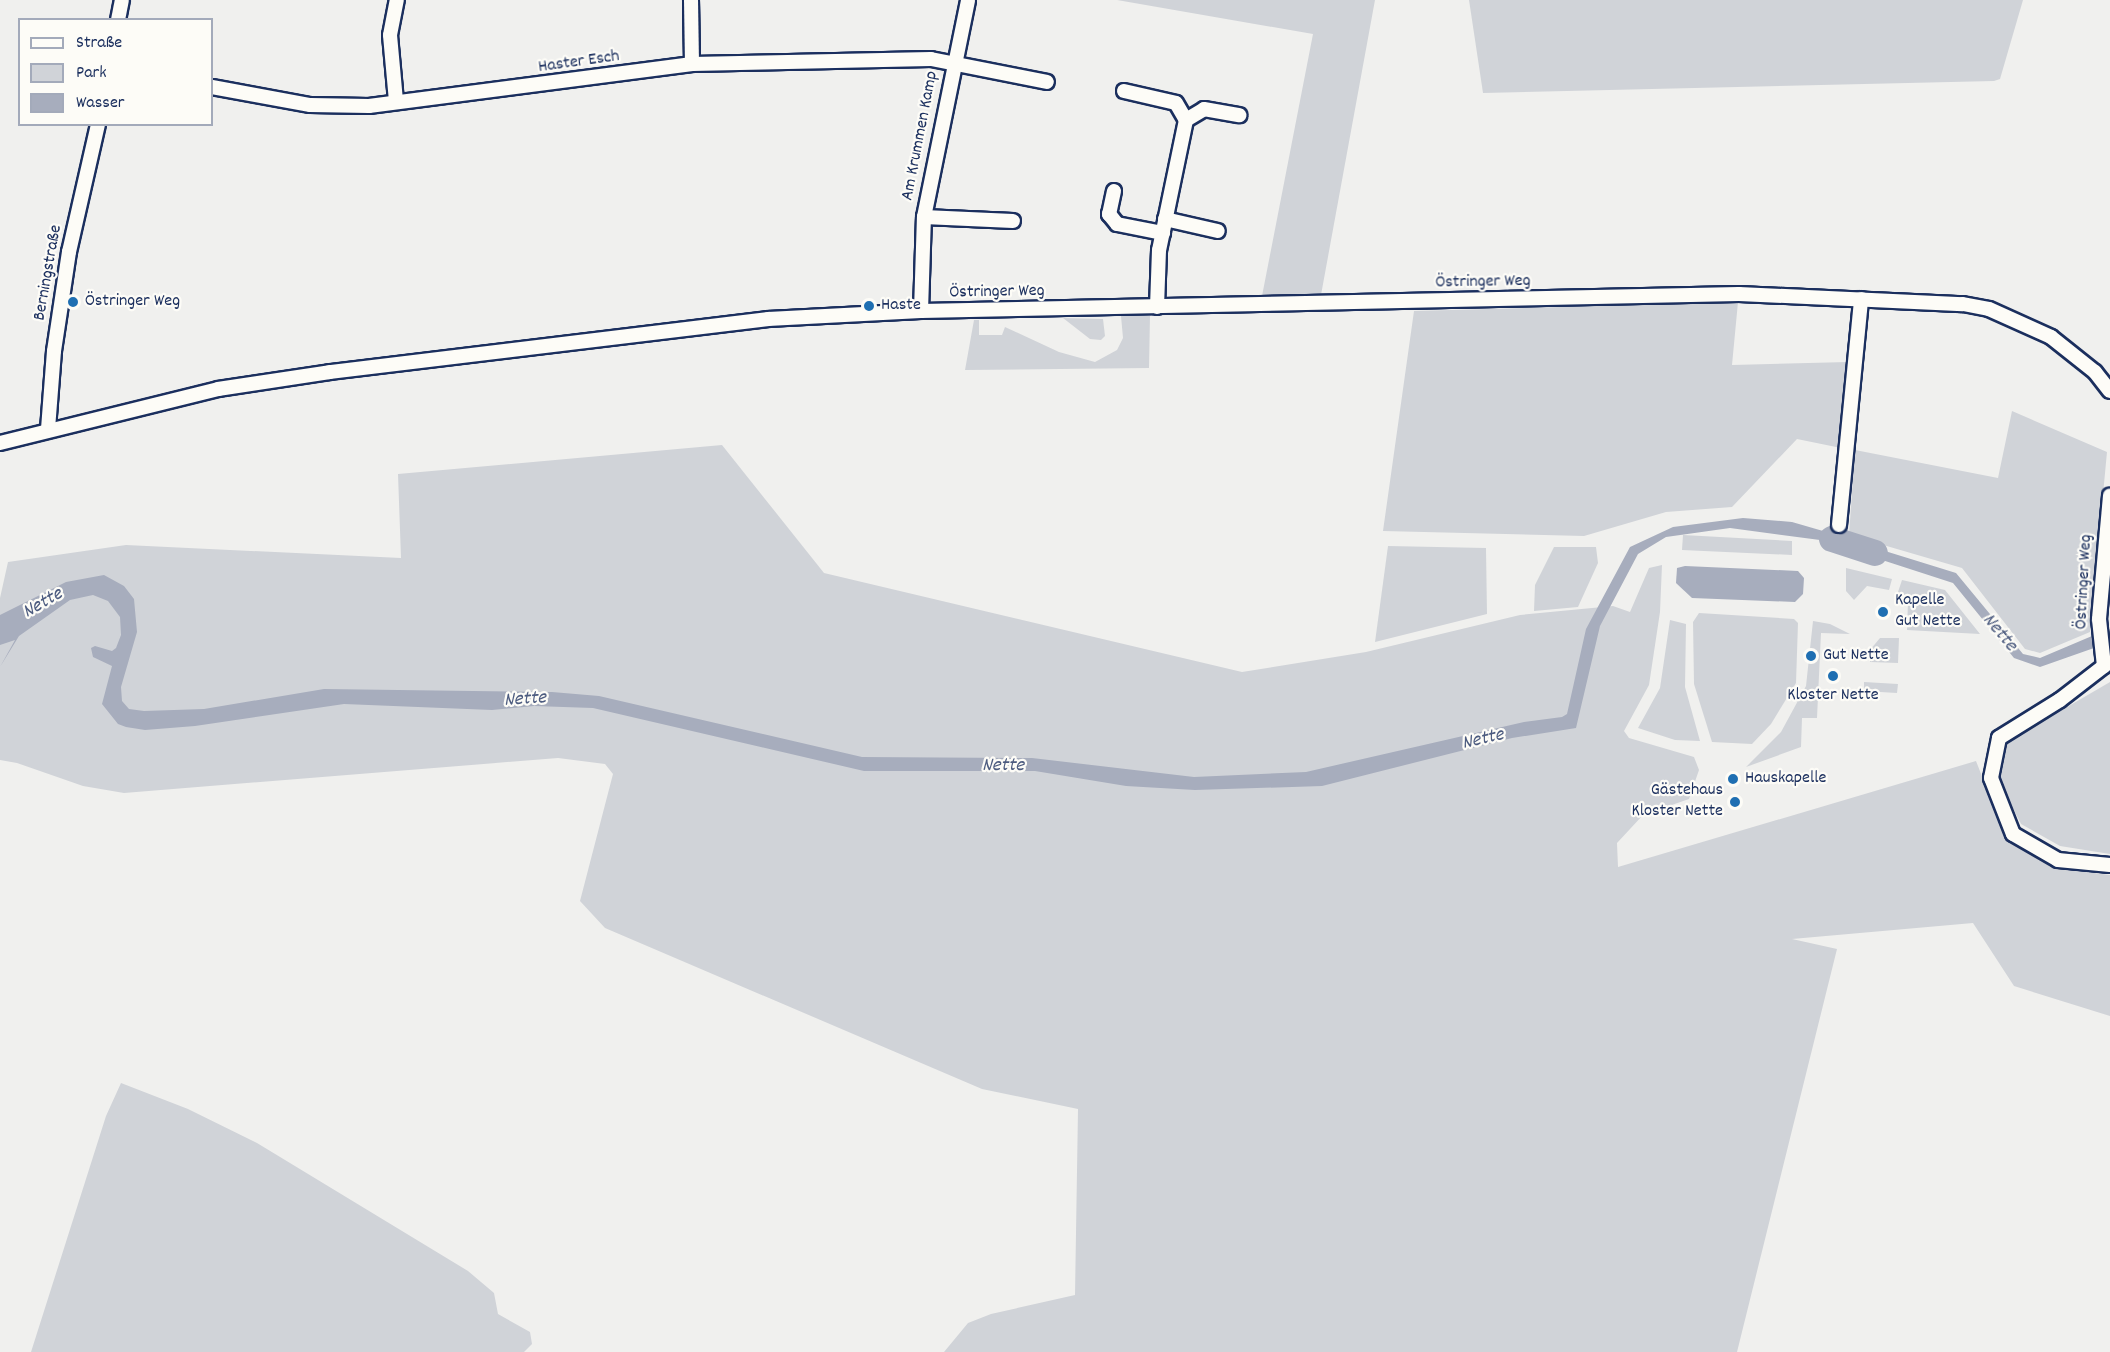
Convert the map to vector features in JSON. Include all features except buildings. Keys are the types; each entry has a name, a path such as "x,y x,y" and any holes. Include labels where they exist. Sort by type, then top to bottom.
{"street":[{"path":"118,18 122,0"},
{"path":"396,101 390,35 397,0"},
{"path":"690,0 692,64"},
{"name":"Am Krummen Kamp","path":"921,311 924,217 953,62 968,0"},
{"name":"Haster Esch","path":"213,87 310,105 369,106 396,101 593,80 692,64 953,62"},
{"name":"Am Krummen Kamp","path":"953,62 999,75 1047,82"},
{"path":"1124,91 1176,103 1186,120 1163,234 1157,307"},
{"path":"1186,120 1204,109 1239,115"},
{"name":"Berningstraße","path":"48,429 54,351 69,252 98,126"},
{"path":"1114,191 1109,214 1117,224 1163,234"},
{"name":"Am Krummen Kamp","path":"924,217 1013,221"},
{"path":"1166,219 1218,231"},
{"name":"Östringer Weg","path":"0,443 48,429 218,389 351,369 768,319 921,311 1739,294 1861,299 1989,309 2051,337 2080,357 2110,391"},
{"path":"1839,525 1861,299"},
{"name":"Östringer Weg","path":"2105,662 2099,619 2110,495"},
{"path":"2105,662 2060,700 1999,738 1991,778 2013,834 2058,860 2110,865"}],"green space":[{"path":"1117,0 1375,0 1321,295 1262,296 1313,34"},
{"path":"1469,0 2023,0 2000,79 1994,81 1483,93"},
{"path":"1738,302 1732,365 1848,362 1841,448 1797,439 1732,507 1666,512 1584,536 1383,531 1414,311"},
{"path":"1121,316 1150,316 1149,368 965,370 974,320 979,320 979,335 1002,335 1005,327 1059,352 1095,362 1117,350 1123,338"},
{"path":"1063,318 1103,319 1105,336 1101,340 1090,339"},
{"path":"2012,411 2107,452 2090,632 2040,653 2025,649 1962,568 1849,535 1855,450 1998,478"},
{"path":"722,445 824,573 1242,672 1366,652 1520,615 1613,606 1630,612 1649,568 1662,565 1660,612 1649,685 1624,731 1629,738 1694,757 1699,770 1689,799 1643,815 1617,843 1618,867 1976,761 2007,840 2055,868 2110,875 2110,1016 2014,986 1973,923 1792,939 1837,949 1737,1352 944,1352 968,1323 991,1314 1075,1295 1078,1109 982,1089 605,928 580,901 613,774 605,764 558,758 124,793 83,786 17,763 0,760 0,598 8,562 126,545 401,558 398,474"},
{"path":"1683,535 1792,541 1792,555 1682,550"},
{"path":"1388,546 1486,548 1487,614 1375,642"},
{"path":"1554,547 1596,547 1598,563 1578,607 1534,611 1535,585"},
{"path":"1846,568 1892,579 1889,590 1867,586 1854,600 1846,591"},
{"path":"1902,580 1945,590 1980,634 1907,630 1908,602 1897,595"},
{"path":"1699,613 1794,619 1798,623 1796,683 1771,724 1752,744 1712,742 1694,684 1693,622"},
{"path":"1670,620 1686,624 1685,687 1700,741 1675,740 1638,728 1660,688"},
{"path":"1813,621 1830,624 1850,634 1821,633 1817,718 1802,718 1801,747 1746,767 1781,732 1806,686"},
{"path":"1880,638 1899,638 1898,663 1870,662 1870,650"},
{"path":"1864,682 1898,684 1897,693 1864,691"},
{"path":"2110,682 2110,854 2060,846 2021,824 1999,781 1999,764 2007,742"},
{"path":"121,1083 188,1109 257,1143 468,1271 494,1293 498,1314 530,1332 532,1344 524,1352 31,1352 106,1116"}],"water":[{"path":"1743,518 1792,522 1823,531 1820,540 1730,528 1666,537 1638,554 1600,626 1576,728 1512,738 1322,786 1195,790 1126,786 1035,771 864,771 593,708 534,706 492,710 344,704 195,726 145,730 118,724 102,704 112,666 93,657 91,648 95,646 112,651 116,648 121,635 120,617 108,601 93,595 70,600 19,636 0,667 15,640 0,645 0,615 66,582 104,575 124,586 134,599 137,632 121,687 122,701 129,709 144,711 204,709 324,689 552,692 599,696 862,757 1032,758 1194,777 1306,772 1524,722 1562,717 1567,714 1586,629 1630,547 1673,527"},
{"path":"1843,538 1956,573 2023,654 2040,658 2092,636 2094,648 2040,667 2014,658 1953,583 1842,547"},
{"path":"1685,566 1798,571 1804,578 1803,594 1795,602 1692,598 1676,583 1677,568"}],"waterway":[{"name":"Nette","path":"1832,539 1875,553"}],"place":[{"name":"Östringer Weg","path":"73,302"},
{"name":"Haste","path":"869,306"},
{"name":"Kapelle Gut Nette","path":"1883,612"},
{"name":"Gut Nette","path":"1811,656"},
{"name":"Kloster Nette","path":"1833,676"},
{"name":"Hauskapelle","path":"1733,779"},
{"name":"Gästehaus Kloster Nette","path":"1735,802"}]}
